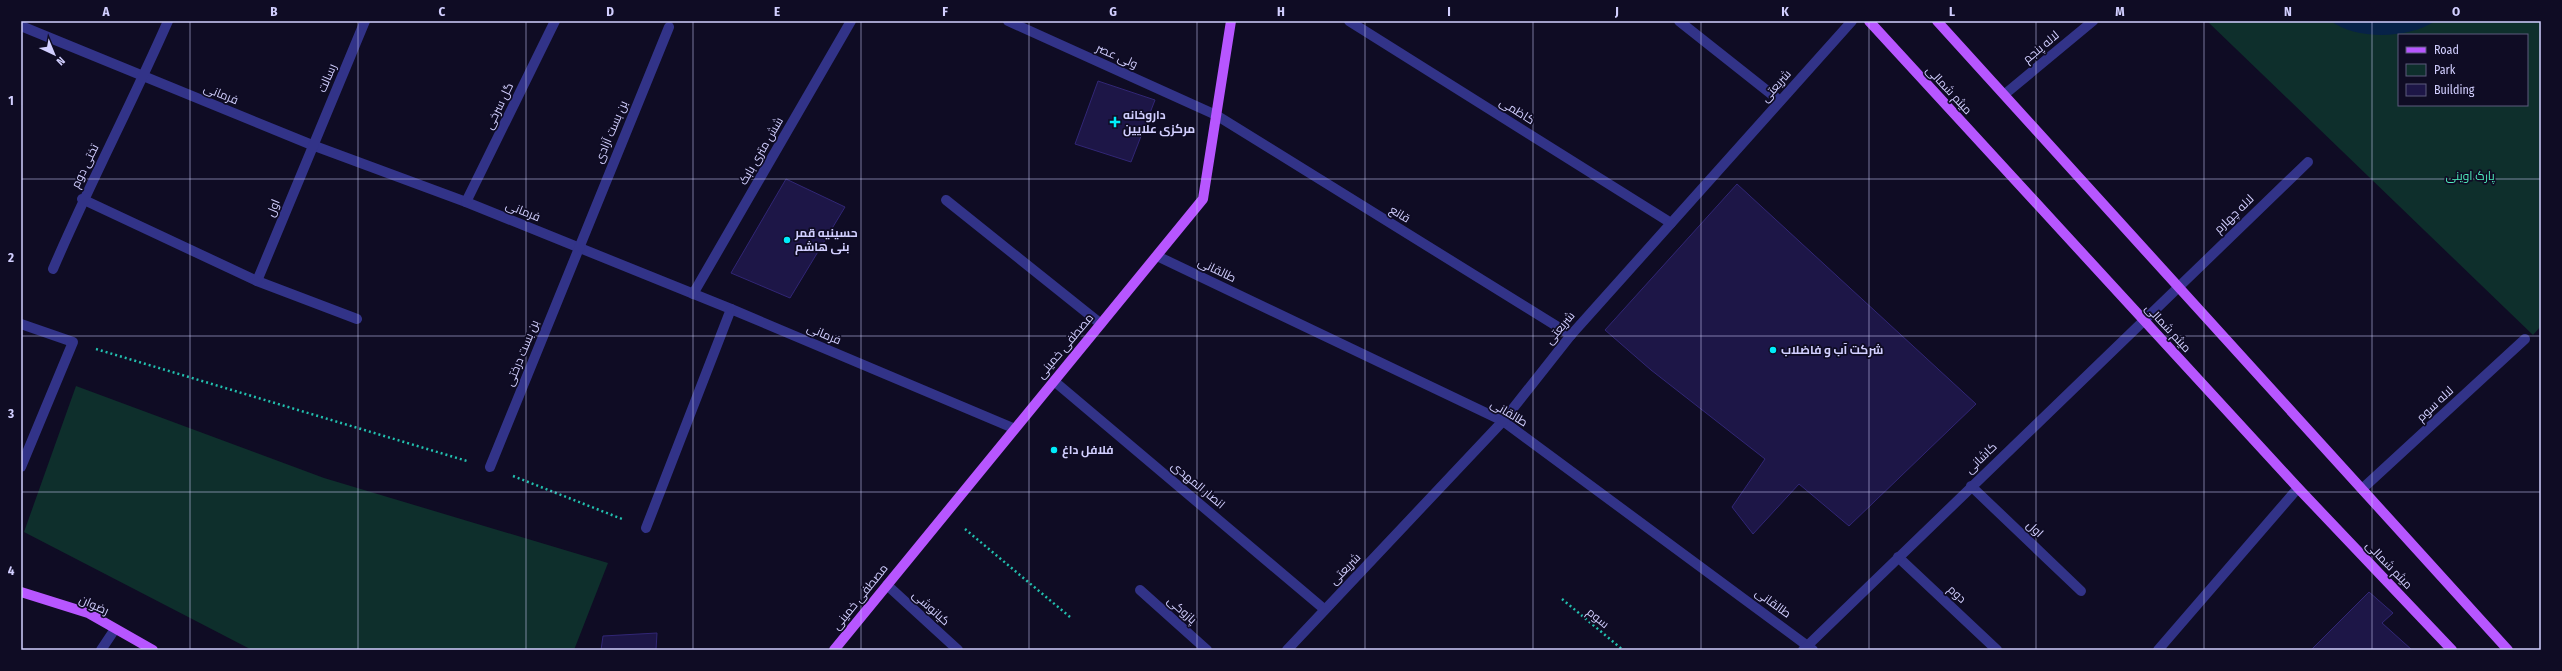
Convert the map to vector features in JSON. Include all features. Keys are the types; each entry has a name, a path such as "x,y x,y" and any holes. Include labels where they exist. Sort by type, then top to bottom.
{"main road":[{"name":"مصطفی خمینی","path":"834,650 947,513 1013,428 1054,381 1203,199 1231,21"},
{"name":"میثم شمالی","path":"1869,21 2298,488 2452,650"},
{"path":"1937,21 2005,94 2508,650"},
{"name":"رضوان","path":"21,592 88,613 153,650"}],"street":[{"name":"تختی دوم","path":"53,269 82,200 144,76 168,21"},
{"name":"رسالت","path":"312,145 365,21"},
{"name":"گل سرخی","path":"466,202 556,21"},
{"name":"شش متری بابک","path":"693,294 851,21"},
{"name":"ولی عصر","path":"1008,21 1216,115"},
{"name":"کاظمی","path":"1349,21 1671,223"},
{"path":"1679,21 1780,101"},
{"name":"شریعتی","path":"1287,650 1324,609 1503,421 1571,335 1852,21"},
{"name":"لاله پنجم","path":"2005,94 2093,21"},
{"name":"فرمانی","path":"21,26 312,145 466,202 693,294 732,308 1013,428"},
{"name":"بن بست آزادی","path":"578,247 669,28"},
{"name":"قانع","path":"1216,115 1571,335"},
{"name":"اول","path":"257,281 312,145"},
{"name":"لاله چهارم","path":"2179,286 2308,162"},
{"path":"82,200 257,281 357,319"},
{"path":"946,200 1101,324"},
{"name":"بن بست درختی","path":"490,467 578,247"},
{"name":"طالقانی","path":"1157,256 1503,421 1808,648"},
{"name":"کاشانی","path":"1808,648 1898,557 2179,286"},
{"path":"646,528 732,308"},
{"path":"21,324 73,342 21,467"},
{"name":"لاله سوم","path":"2362,489 2525,339"},
{"name":"انصار المهدی","path":"1054,381 1324,609"},
{"name":"اول","path":"1971,486 2081,592"},
{"path":"2158,650 2298,488"},
{"name":"دوم","path":"1898,557 1997,650"},
{"name":"کیانوشی","path":"887,585 947,646 958,650"},
{"name":"پازوکی","path":"1140,590 1207,650"},
{"path":"101,650 114,629"}],"path":[{"path":"73,342 490,467 646,528"},
{"path":"947,513 1070,617"},
{"name":"سوم","path":"1562,599 1623,650"}],"green space":[{"name":"پارک اوینی","path":"2207,21 2541,21 2541,326 2533,335"},
{"path":"76,386 324,478 608,563 574,650 252,650 24,532"}],"water":[{"path":"2331,21 2435,21 2424,27 2411,31 2382,35 2354,32"}],"building":[{"name":"داروخانه مرکزی علایین","path":"1098,81 1155,100 1131,162 1075,144"},
{"name":"حسینیه قمر بنی هاشم","path":"786,179 845,207 790,298 731,273"},
{"name":"شرکت آب و فاضلاب","path":"1737,184 1976,404 1849,526 1799,484 1753,534 1732,507 1765,459 1651,370 1605,330"},
{"path":"2369,592 2393,613 2382,623 2412,650 2311,650"},
{"path":"657,633 656,650 601,650 603,636"}],"place":[{"name":"داروخانه مرکزی علایین","path":"1115,122"},
{"name":"حسینیه قمر بنی هاشم","path":"787,240"},
{"name":"شرکت آب و فاضلاب","path":"1773,350"},
{"name":"فلافل داغ","path":"1054,450"}]}
